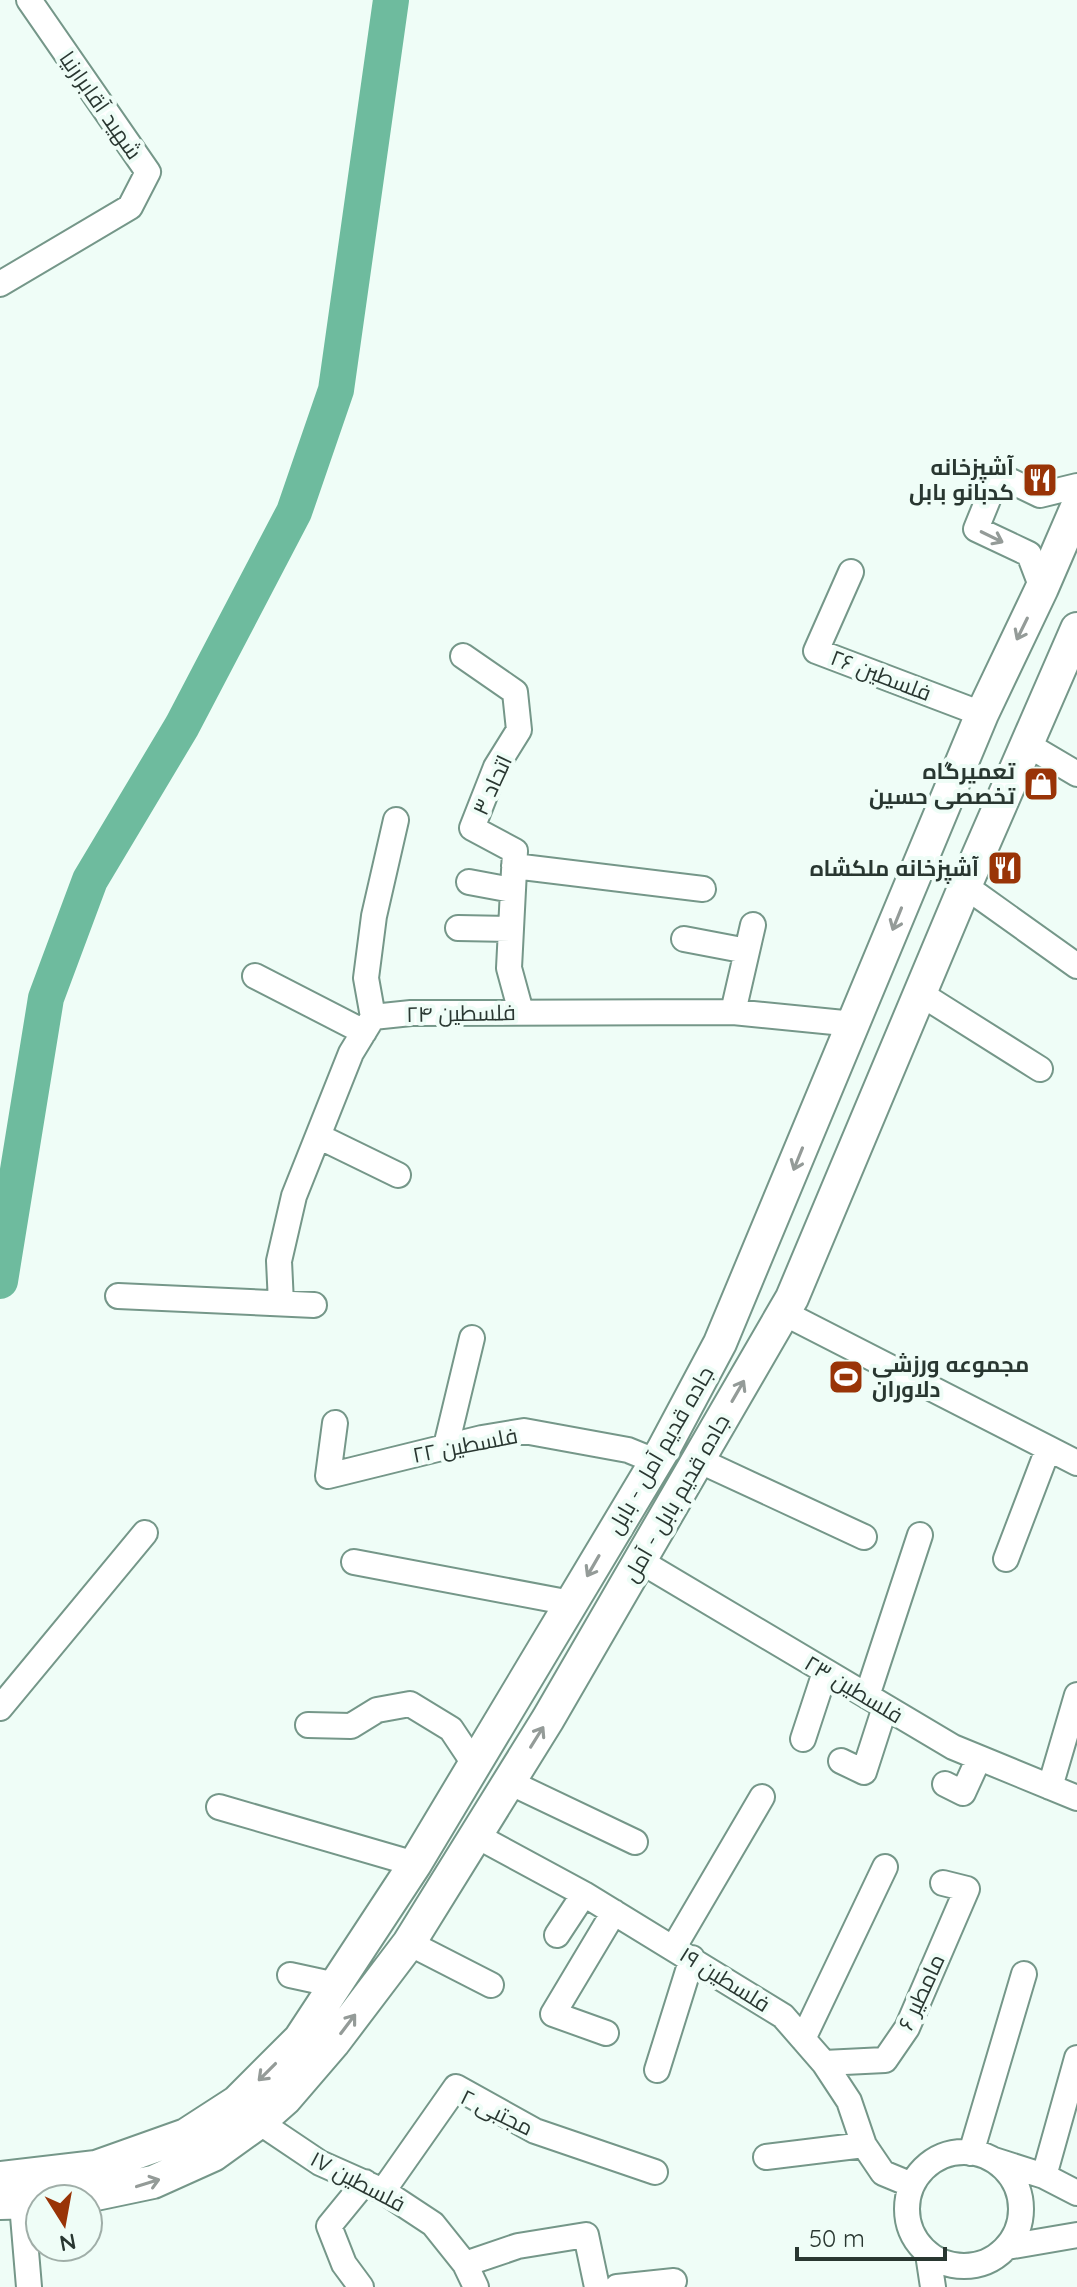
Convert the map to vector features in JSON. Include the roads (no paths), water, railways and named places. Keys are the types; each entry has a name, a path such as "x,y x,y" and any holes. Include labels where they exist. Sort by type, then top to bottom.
{"main road":[{"name":"جاده قدیم آمل - بابل","path":"0,2178 96,2167 186,2135 237,2102 300,2039 415,1864 655,1461 720,1343 982,714 1077,507"},
{"name":"جاده قدیم بابل - آمل","path":"104,2192 153,2182 213,2155 259,2122 285,2099 334,2042 409,1943 509,1782 784,1313 1077,629"}],"street":[{"name":"شهید آقابرارنیا","path":"0,284 130,207 148,172 29,0"},
{"path":"1042,588 1029,554 976,529 998,475 1040,495 1077,486"},
{"name":"فلسطين ٢۶","path":"851,572 816,651 982,714"},
{"name":"اتحاد ۳","path":"463,656 515,692 519,730 496,767 472,828 515,851 513,878"},
{"path":"1028,745 1077,774"},
{"path":"281,1303 279,1261 294,1196 351,1053 368,1025 366,978 374,916 396,820"},
{"path":"513,878 509,968 521,1012"},
{"path":"469,882 513,878 703,889"},
{"path":"965,886 1077,966"},
{"path":"733,1012 753,925"},
{"path":"458,928 511,929"},
{"path":"684,939 747,951"},
{"path":"255,976 368,1025"},
{"path":"921,994 1040,1069"},
{"name":"فلسطین ۲۴","path":"368,1025 411,1013 521,1012 733,1012 854,1024"},
{"path":"318,1136 398,1175"},
{"path":"118,1296 314,1305"},
{"path":"784,1313 1077,1463"},
{"path":"446,1446 472,1338"},
{"name":"فلسطین ۲۲","path":"335,1423 328,1476 446,1446 524,1431 628,1450 655,1461"},
{"path":"1006,1559 1048,1449"},
{"path":"698,1460 864,1537"},
{"path":"0,1708 145,1533"},
{"path":"841,1761 864,1772 876,1702 920,1535"},
{"name":"فلسطین ۲۳","path":"640,1561 953,1747 1077,1798"},
{"path":"354,1562 571,1603"},
{"path":"803,1739 825,1672"},
{"path":"1050,1787 1077,1695"},
{"path":"308,1725 351,1726 377,1710 410,1704 451,1729 475,1765"},
{"path":"945,1784 963,1793 979,1758"},
{"path":"509,1782 635,1842"},
{"path":"657,2070 683,1953 762,1797"},
{"path":"219,1807 415,1864"},
{"name":"فلسطین ۱۹","path":"475,1835 584,1894 783,2016 824,2063 849,2101 864,2145 883,2173 912,2185"},
{"path":"803,2039 885,1867"},
{"name":"مامطیر ۶","path":"824,2063 885,2060 907,2028 967,1889 943,1883"},
{"path":"557,1935 584,1894"},
{"path":"606,2033 553,2014 614,1912"},
{"path":"409,1943 491,1985"},
{"path":"979,2155 1024,1974"},
{"path":"290,1975 336,1985"},
{"path":"1044,2176 1077,2058"},
{"name":"مجتبی ۲","path":"374,2187 456,2087 535,2131 655,2172"},
{"name":"فلسطین ۱۷","path":"259,2122 320,2163 374,2187 433,2224 465,2264 476,2287"},
{"path":"766,2157 864,2145"},
{"path":"979,2155 1002,2167 1013,2181 1020,2197 1021,2215 1007,2247 986,2262 955,2266 928,2254 910,2230 907,2215 907,2200 912,2185 922,2170 936,2159 953,2153 979,2155 1044,2176 1077,2193"},
{"path":"358,2287 344,2264 329,2226 374,2187"},
{"path":"21,2203 29,2287"},
{"path":"465,2264 518,2246 586,2235 597,2287"},
{"path":"1007,2247 1077,2235"},
{"path":"926,2286 928,2254"},
{"path":"978,2287 986,2262"},
{"path":"628,2286 674,2281"}],"waterway":[{"path":"0,1281 46,998 90,880 182,726 294,512 336,390 391,0"}],"place":[{"name":"آشپزخانه کدبانو بابل","path":"1040,480"},
{"name":"تعمیرگاه تخصصی حسین","path":"1041,784"},
{"name":"آشپزخانه ملکشاه","path":"1005,868"},
{"name":"مجموعه ورزشی دلاوران","path":"846,1377"}]}
